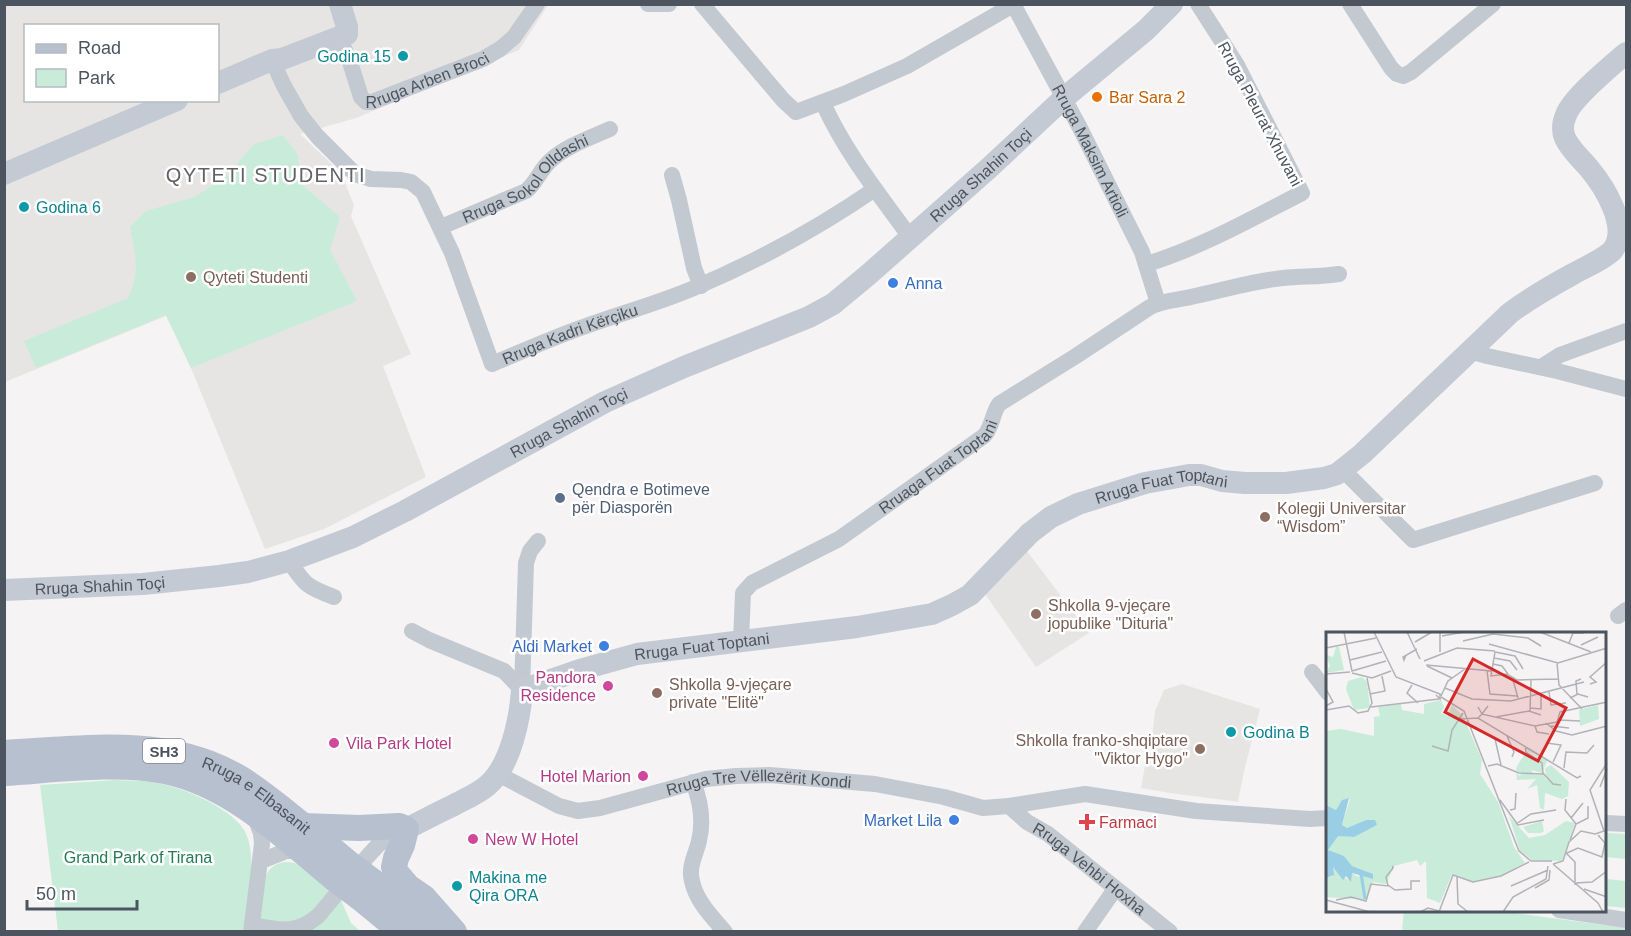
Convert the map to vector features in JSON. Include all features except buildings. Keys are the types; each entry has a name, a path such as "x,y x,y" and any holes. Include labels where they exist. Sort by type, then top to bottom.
{"main road":[{"name":"Rruga e Elbasanit","path":"4,753 135,747 187,756 232,774 257,790 303,826 341,870 365,889 437,932"},
{"name":"Rruga e Elbasanit","path":"4,773 105,767 165,771 230,796 302,851 341,870"},
{"path":"303,826 359,828 399,826 406,829 396,858 394,867 396,873 408,887 424,898 454,932"},
{"name":"Rruga e Elbasanit","path":"365,889 402,932"}],"street":[{"path":"329,4 341,31"},
{"path":"340,4 341,31"},
{"name":"Rruga Arben Broci","path":"341,31 361,97 364,101 369,102 490,55 514,38 537,4"},
{"path":"648,4 669,4"},
{"path":"702,4 792,109 798,112 907,66 1013,5"},
{"name":"Rruga Shahin Toçi","path":"4,590 143,584 248,572 289,561 353,537 405,511 605,402 817,313 833,304 910,237 1064,98 1146,30 1172,4"},
{"name":"Rruga Pleurat Xhuvani","path":"1147,264 1177,254 1224,233 1302,193 1237,65 1198,4"},
{"path":"1350,4 1394,72 1403,76 1411,72 1493,4"},
{"name":"Rruga Maksim Artioli","path":"1013,5 1090,148 1147,264 1158,303"},
{"path":"219,83 272,60 277,54 341,31"},
{"name":"Rruga Fuat Toptani","path":"522,690 583,669 637,654 932,614 970,595 1015,547 1045,521 1078,504 1135,486 1196,474 1233,483 1286,483 1324,478 1336,474 1362,454 1510,313 1535,295 1613,250 1621,238 1624,224 1601,184 1571,148 1565,137 1563,126 1568,111 1575,101 1626,53"},
{"name":"Rruga Kadri Kërçiku","path":"272,60 301,116 345,164 358,175 381,180 401,180 414,184 423,192 455,260 492,364 576,329 701,286 791,242 875,189"},
{"path":"4,174 172,102"},
{"path":"823,103 842,141 910,237"},
{"name":"Rruga Sokol Olldashi","path":"441,227 526,190 531,187 544,167 558,154 610,129"},
{"path":"672,175 694,268 701,286"},
{"name":"Rruaga Fuat Toptani","path":"741,641 743,593 752,583 839,539 984,436 988,432 999,404 1158,303 1283,278 1339,274"},
{"path":"1541,367 1560,355 1626,332"},
{"path":"1470,351 1626,389"},
{"path":"1342,469 1413,540 1595,483"},
{"path":"253,813 261,833 261,861 251,928 294,930 312,921 379,844 476,794 489,784 505,761 522,690 526,563 530,551 538,541"},
{"path":"289,561 305,584 334,597"},
{"path":"412,631 504,671 522,690"},
{"path":"1312,672 1326,690"},
{"name":"Rruga Tre Vëllezërit Kondi","path":"498,774 559,806 578,811 600,808 706,779 754,775 875,784 944,797 983,808 1085,794 1196,811 1326,818"},
{"path":"693,782 702,819 699,841 691,865 691,879 694,890 702,903 725,932"},
{"name":"Rruga Vehbi Hoxha","path":"1009,806 1027,822 1048,834 1170,932"},
{"path":"1607,823 1626,824"},
{"path":"261,861 286,852 302,851"},
{"path":"1085,932 1115,889"},
{"path":"1572,912 1626,920"}],"shaded area":[{"name":"Qyteti Studenti","path":"5,5 548,5 519,50 356,118 300,134 341,173 354,205 351,216 411,354 383,366 426,477 324,529 265,549 191,368 166,316 5,382"},
{"name":"Shkolla 9-vjeçare jopublike \"Dituria\"","path":"1027,551 1089,633 1036,667 985,594"},
{"name":"Shkolla franko-shqiptare \"Viktor Hygo\"","path":"1182,684 1260,709 1245,767 1238,801 1240,802 1141,788 1146,760 1150,756 1155,711 1164,690"}],"green space":[{"path":"283,135 298,155 300,183 340,217 330,250 357,301 191,368 166,315 36,368 24,341 128,298 136,271 130,227 146,211 194,197 224,179 254,144"},
{"name":"Grand Park of Tirana","path":"115,780 163,784 215,805 237,821 247,835 252,875 265,877 274,866 282,862 297,864 341,900 351,923 360,931 58,931 40,785"},
{"path":"1607,833 1626,834 1626,859 1607,857"},
{"path":"1607,879 1626,881 1626,908 1607,906"},
{"path":"1404,912 1506,912 1626,928 1626,932 1402,932"}],"place":[{"name":"Godina 15","path":"403,56"},
{"name":"Bar Sara 2","path":"1097,97"},
{"name":"Godina 6","path":"24,207"},
{"name":"Qyteti Studenti","path":"191,277"},
{"name":"Anna","path":"893,283"},
{"name":"Qendra e Botimeve për Diasporën","path":"560,498"},
{"name":"Kolegji Universitar “Wisdom”","path":"1265,517"},
{"name":"Shkolla 9-vjeçare jopublike \"Dituria\"","path":"1036,614"},
{"name":"Aldi Market","path":"604,646"},
{"name":"Pandora Residence","path":"608,686"},
{"name":"Shkolla 9-vjeçare private \"Elitë\"","path":"657,693"},
{"name":"Godina B","path":"1231,732"},
{"name":"Vila Park Hotel","path":"334,743"},
{"name":"Shkolla franko-shqiptare \"Viktor Hygo\"","path":"1200,749"},
{"name":"Hotel Marion","path":"643,776"},
{"name":"Market Lila","path":"954,820"},
{"name":"Farmaci","path":"1087,822"},
{"name":"New W Hotel","path":"473,839"},
{"name":"Makina me Qira ORA","path":"457,886"}],"district":[{"name":"QYTETI STUDENTI","path":"266,175"}]}
